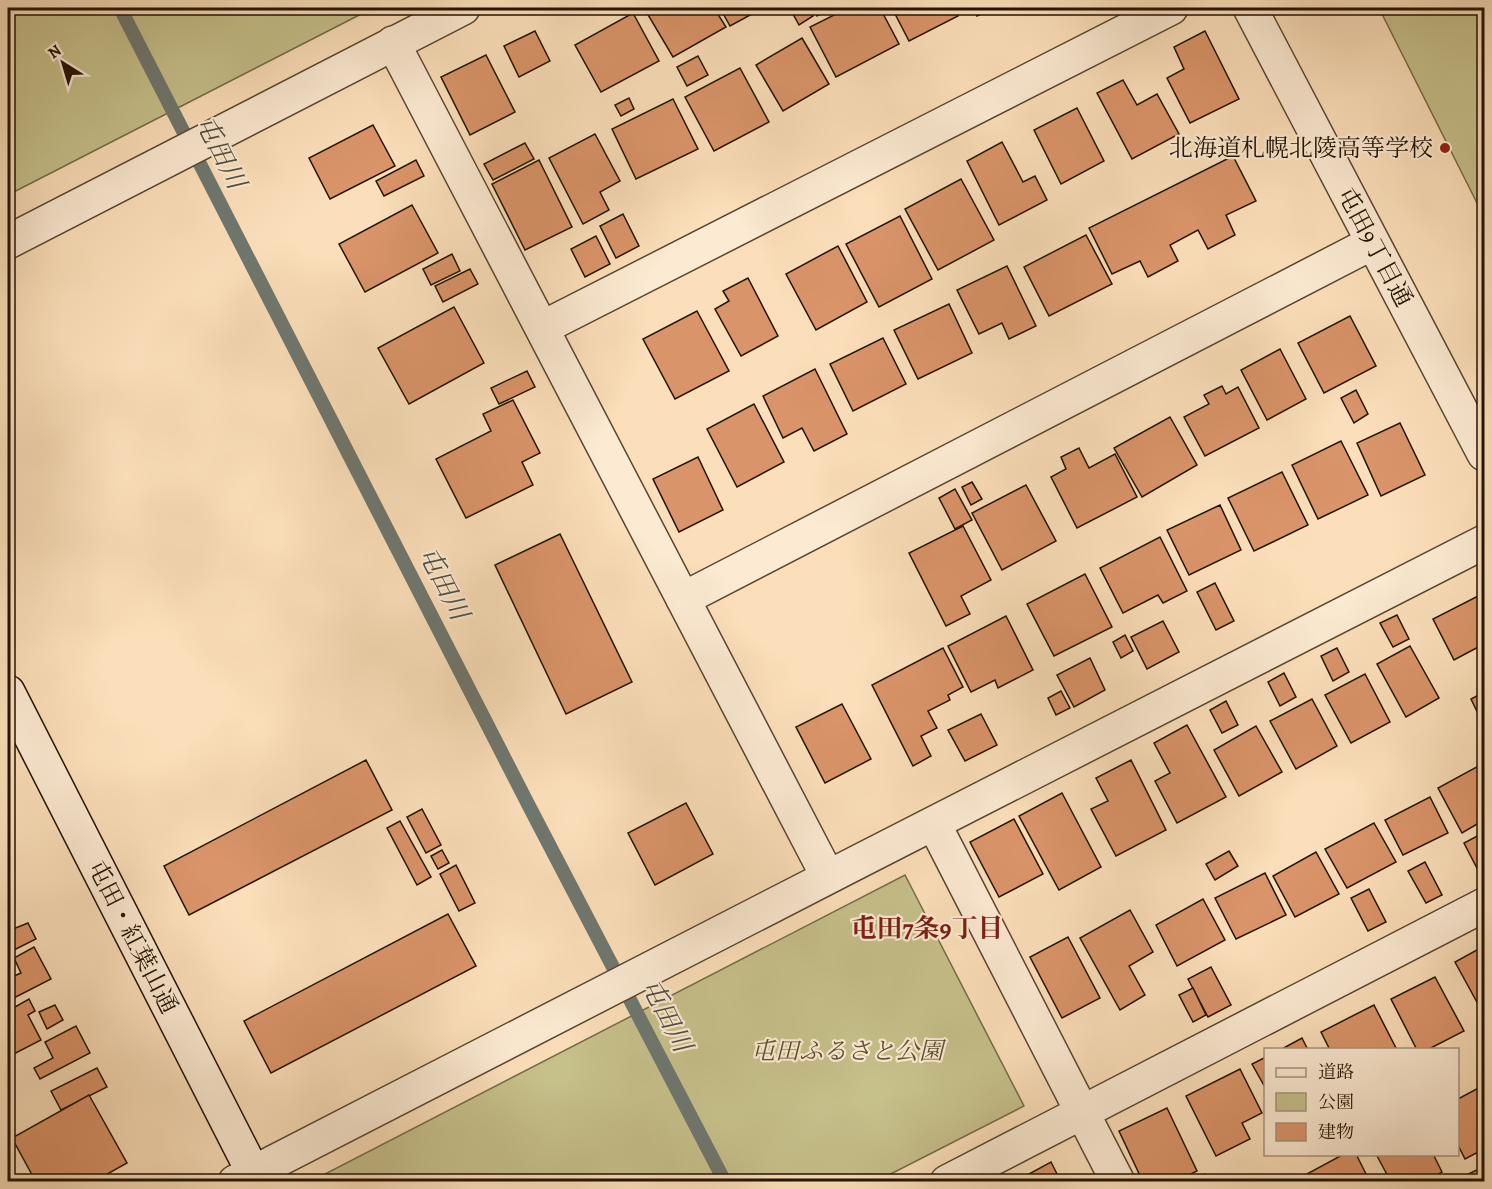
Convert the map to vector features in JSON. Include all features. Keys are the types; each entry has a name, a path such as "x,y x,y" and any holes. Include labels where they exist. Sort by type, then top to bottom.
{"street":[{"path":"8,242 463,8"},
{"path":"542,328 1171,8"},
{"name":"屯田9丁目通","path":"1250,8 1485,454"},
{"path":"393,44 827,875"},
{"path":"683,599 1372,243"},
{"path":"249,1178 827,875 934,824 1485,542"},
{"name":"屯田・紅葉山通","path":"8,692 249,1178"},
{"path":"934,824 1118,1182"},
{"path":"947,1182 1485,905"}],"green space":[{"path":"8,8 373,8 8,195"},
{"path":"1379,8 1484,8 1484,217"},
{"name":"屯田ふるさと公園","path":"905,875 1024,1106 877,1181 329,1181 325,1174"}],"building":[{"path":"644,8 714,8 726,27 673,57"},
{"path":"720,8 763,8 730,26"},
{"path":"808,8 813,16 799,25 793,14"},
{"path":"813,8 828,8 829,9 817,16"},
{"path":"848,8 880,8 899,44 836,77 810,27"},
{"path":"892,8 954,8 958,16 909,41"},
{"path":"972,8 993,8 977,16"},
{"path":"633,13 659,61 601,92 575,45"},
{"path":"535,31 550,61 519,77 504,46"},
{"path":"1205,31 1239,99 1190,123 1167,78 1184,69 1174,47"},
{"path":"802,38 829,84 783,111 756,65"},
{"path":"486,55 515,112 470,135 441,77"},
{"path":"698,56 708,75 687,86 677,67"},
{"path":"740,68 769,122 714,151 685,97"},
{"path":"1123,80 1137,105 1157,94 1179,134 1132,159 1097,93"},
{"path":"629,98 634,109 621,116 615,105"},
{"path":"673,99 698,149 636,179 612,129"},
{"path":"1077,108 1104,161 1061,184 1034,130"},
{"path":"373,125 395,166 330,199 309,158"},
{"path":"595,134 620,181 600,192 609,210 583,224 549,158"},
{"path":"1002,142 1023,182 1035,176 1047,200 999,225 967,161"},
{"path":"525,143 534,159 493,180 484,164"},
{"path":"1233,156 1256,201 1226,215 1235,235 1208,249 1198,230 1170,245 1178,261 1148,277 1140,261 1112,274 1089,228"},
{"path":"416,160 424,176 384,196 376,181"},
{"path":"539,160 572,227 525,250 492,184"},
{"path":"961,179 994,240 938,270 905,209"},
{"path":"412,205 438,253 365,292 339,244"},
{"path":"623,214 639,246 616,258 600,226"},
{"path":"900,216 932,279 879,307 846,244"},
{"path":"1086,235 1112,284 1049,316 1024,267"},
{"path":"596,236 610,264 585,277 571,249"},
{"path":"838,246 867,302 816,330 786,274"},
{"path":"452,254 460,271 431,285 423,269"},
{"path":"1007,266 1036,326 1009,339 1002,323 979,334 957,290"},
{"path":"470,269 478,284 443,302 435,286"},
{"path":"748,278 778,336 741,356 715,309 729,301 723,291"},
{"path":"949,304 972,353 918,379 894,330"},
{"path":"454,307 484,363 409,404 378,348"},
{"path":"697,311 729,371 675,399 643,339"},
{"path":"1350,316 1376,366 1324,393 1298,343"},
{"path":"883,338 906,384 853,411 830,364"},
{"path":"1280,349 1306,399 1267,420 1241,370"},
{"path":"815,369 847,434 814,451 802,428 783,438 763,396"},
{"path":"527,371 535,387 499,404 491,388"},
{"path":"1222,386 1226,394 1238,387 1259,428 1205,456 1184,417 1209,404 1204,395"},
{"path":"1356,390 1368,414 1354,423 1341,398"},
{"path":"513,400 540,453 522,462 533,485 466,518 436,459 491,431 483,414"},
{"path":"754,404 784,462 737,487 707,429"},
{"path":"1170,417 1197,465 1142,497 1114,448"},
{"path":"1400,423 1425,475 1381,496 1357,443"},
{"path":"1341,441 1368,495 1318,519 1292,465"},
{"path":"1079,448 1089,468 1115,454 1137,497 1077,528 1051,477 1066,469 1061,457"},
{"path":"698,457 723,510 679,532 653,479"},
{"path":"1282,472 1308,525 1254,551 1228,498"},
{"path":"972,482 982,499 971,505 962,487"},
{"path":"1026,485 1056,541 1002,570 972,513"},
{"path":"955,489 972,520 955,529 939,498"},
{"path":"1220,505 1241,550 1189,575 1167,530"},
{"path":"963,526 991,580 961,596 970,614 946,626 909,553"},
{"path":"560,534 632,682 566,714 495,565"},
{"path":"1160,537 1187,591 1163,603 1158,595 1123,613 1100,568"},
{"path":"1085,574 1112,627 1054,656 1027,604"},
{"path":"1215,583 1234,621 1216,630 1197,592"},
{"path":"1484,593 1484,644 1454,660 1433,619"},
{"path":"1397,615 1409,639 1393,647 1380,623"},
{"path":"1006,616 1033,670 998,688 995,680 971,692 948,646"},
{"path":"1163,621 1179,652 1147,669 1131,637"},
{"path":"1125,635 1133,651 1121,658 1113,642"},
{"path":"1410,646 1439,698 1406,717 1377,664"},
{"path":"943,648 963,687 948,695 950,700 928,711 937,728 921,736 931,756 913,766 872,685"},
{"path":"1337,648 1349,672 1333,681 1321,656"},
{"path":"1090,658 1105,690 1074,707 1057,675"},
{"path":"1284,673 1296,697 1280,706 1268,682"},
{"path":"1365,674 1390,722 1351,743 1325,695"},
{"path":"1061,691 1070,708 1056,715 1048,698"},
{"path":"1484,692 1484,726 1471,699"},
{"path":"1312,699 1337,746 1296,769 1270,721"},
{"path":"1226,701 1238,725 1222,733 1210,710"},
{"path":"842,704 871,759 825,783 796,727"},
{"path":"981,714 997,745 965,761 948,730"},
{"path":"1187,725 1226,797 1177,823 1155,781 1170,773 1154,743"},
{"path":"1256,726 1282,772 1239,796 1214,750"},
{"path":"366,760 392,810 189,915 164,866"},
{"path":"1131,760 1166,830 1116,856 1091,809 1108,801 1096,778"},
{"path":"1484,763 1484,820 1462,833 1438,788"},
{"path":"1062,793 1101,867 1059,890 1019,816"},
{"path":"1430,797 1448,833 1403,855 1385,820"},
{"path":"686,803 713,854 655,885 628,833"},
{"path":"422,809 441,845 426,853 407,817"},
{"path":"1014,819 1043,874 999,897 970,842"},
{"path":"400,821 431,877 417,885 387,828"},
{"path":"1374,823 1396,862 1347,888 1325,849"},
{"path":"1483,833 1484,874 1481,876 1464,843"},
{"path":"442,850 449,863 438,869 431,856"},
{"path":"1229,851 1238,866 1215,880 1206,864"},
{"path":"1316,852 1339,894 1295,917 1273,876"},
{"path":"1425,862 1442,895 1426,903 1408,871"},
{"path":"456,865 475,903 459,911 440,874"},
{"path":"1265,873 1286,915 1236,939 1215,898"},
{"path":"8,887 14,901 8,905"},
{"path":"1369,889 1386,922 1368,931 1351,898"},
{"path":"1203,899 1225,940 1177,966 1156,925"},
{"path":"1130,910 1153,952 1129,966 1145,995 1120,1010 1080,938"},
{"path":"448,914 476,966 271,1073 244,1021"},
{"path":"28,923 36,939 8,953 8,931"},
{"path":"1068,937 1100,998 1062,1018 1030,957"},
{"path":"1484,946 1484,1015 1455,962"},
{"path":"34,947 51,979 8,1001 8,986 12,983 9,978 21,973 14,958"},
{"path":"1211,967 1231,1005 1208,1017 1188,979"},
{"path":"1435,977 1464,1031 1431,1048 1416,1048 1391,999"},
{"path":"1193,988 1206,1015 1193,1022 1179,995"},
{"path":"29,999 35,1011 28,1015 41,1040 8,1057 8,1011"},
{"path":"55,1005 63,1020 47,1029 39,1012"},
{"path":"1374,1005 1396,1048 1329,1048 1321,1032"},
{"path":"76,1026 90,1053 40,1079 34,1068 53,1058 45,1042"},
{"path":"1302,1038 1307,1048 1284,1048"},
{"path":"1264,1058 1264,1085 1252,1064"},
{"path":"97,1068 107,1087 61,1110 51,1091"},
{"path":"1240,1069 1262,1113 1242,1123 1250,1139 1216,1156 1186,1096"},
{"path":"1484,1085 1484,1149 1465,1159 1459,1147 1459,1098"},
{"path":"89,1095 127,1163 93,1182 36,1182 12,1138"},
{"path":"1167,1108 1197,1171 1175,1182 1143,1182 1119,1131"},
{"path":"1340,1156 1357,1156 1370,1182 1309,1182 1305,1175"},
{"path":"1377,1156 1434,1156 1442,1172 1426,1182 1391,1182"},
{"path":"1051,1162 1061,1182 1016,1181"},
{"path":"1483,1167 1484,1182 1464,1182 1462,1177"},
{"path":"1205,1174 1209,1182 1190,1182"}],"waterway":[{"name":"屯田川","path":"120,8 529,806 725,1182"}],"place":[{"name":"北海道札幌北陵高等学校","path":"1445,148"}],"district":[{"name":"屯田7条9丁目","path":"927,928"}]}
